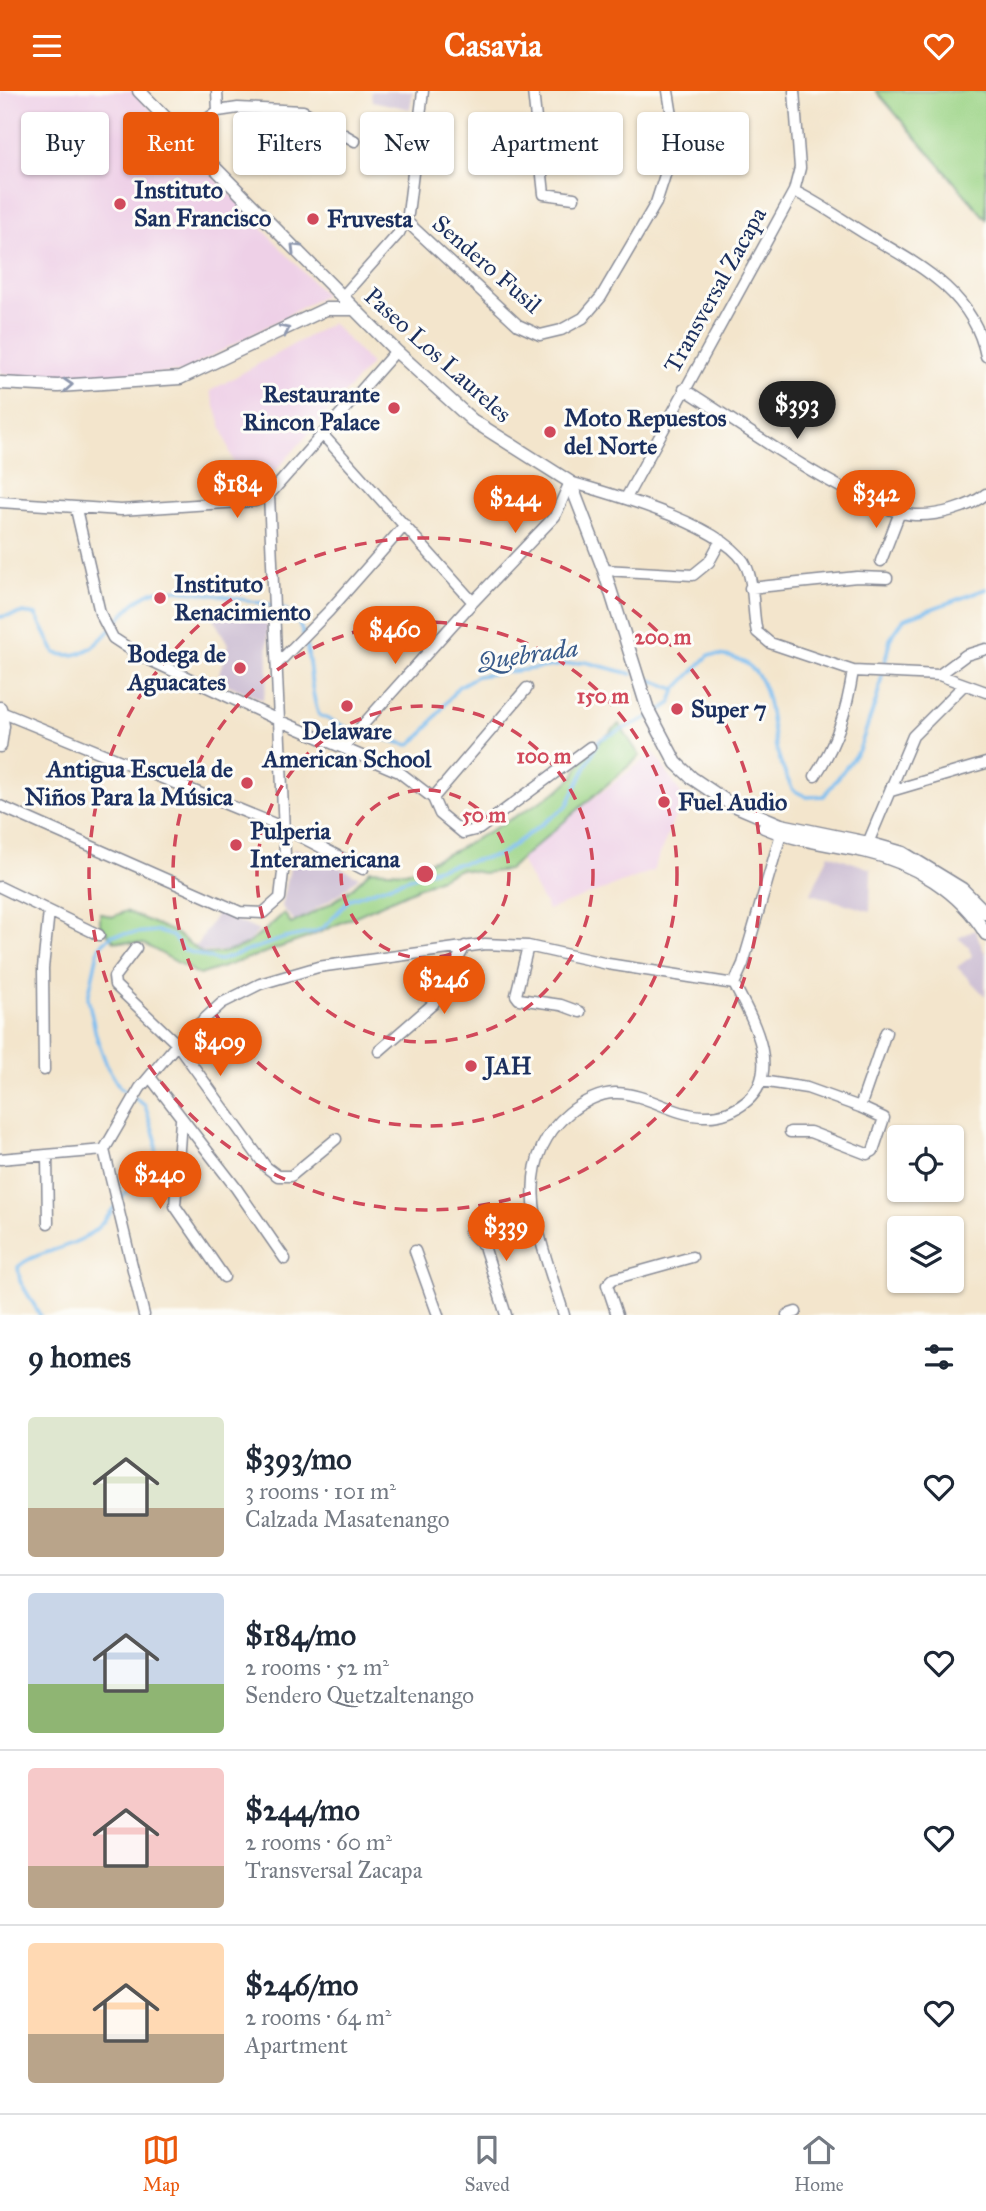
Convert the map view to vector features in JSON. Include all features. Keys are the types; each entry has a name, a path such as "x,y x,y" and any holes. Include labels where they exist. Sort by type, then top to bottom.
{"street":[{"name":"Paseo Los Laureles","path":"139,91 160,112"},
{"path":"217,91 218,111 238,108 303,111 355,141"},
{"path":"343,296 399,233 405,220 423,91"},
{"path":"533,91 544,194 551,198 573,198"},
{"name":"Sendero Fusil","path":"405,220 518,325 540,335 561,330 583,318 601,296 656,203 676,141 668,91"},
{"name":"Transversal Zacapa","path":"626,498 794,191 800,169 794,91"},
{"name":"Paseo Los Laureles","path":"219,171 396,351 472,420 570,482 626,498 680,519 737,551 748,569 757,632 770,643 859,671 939,675 963,686 986,692"},
{"path":"794,191 927,270 956,295 974,317 986,356"},
{"path":"326,309 334,297 331,285"},
{"path":"0,383 58,386 180,378 326,309 355,309"},
{"path":"0,502 121,510 236,504 269,495 396,351"},
{"path":"684,389 854,495 900,512 915,515 961,508 986,494"},
{"path":"323,435 473,602"},
{"path":"570,482 604,570 632,670 655,736 672,769 727,811 781,835 866,852 901,863 956,895 986,934"},
{"path":"343,747 473,602 555,516 570,482"},
{"path":"0,806 240,912 263,913 280,898 285,856 269,495"},
{"path":"76,509 100,613 113,638 139,655 278,720 399,772 433,798 440,814 463,833 479,829 590,747"},
{"path":"881,561 900,512"},
{"path":"278,663 405,526"},
{"path":"604,570 693,575 709,562 720,540"},
{"path":"750,588 857,577 887,578"},
{"path":"939,675 966,655 986,649"},
{"path":"815,776 831,751 859,671"},
{"path":"868,843 913,736 963,686"},
{"path":"433,798 527,688"},
{"path":"0,747 1,710 282,827 363,869"},
{"path":"655,736 692,778 729,803 781,825 903,853 962,889 986,913"},
{"path":"891,790 986,762"},
{"path":"564,1315 531,1195 537,1159 551,1128 581,1103 615,1092 648,1099 681,1114 726,1114 751,1097 761,1081 764,1062 761,1043 734,984 743,964 781,835"},
{"path":"0,887 99,935"},
{"path":"44,1070 43,968 49,911"},
{"path":"144,1315 104,1150 140,1088 177,1044 222,1003 260,984 317,967 485,944 528,946 608,964 734,984"},
{"path":"379,1051 433,1004 466,946"},
{"path":"528,946 516,995 519,999 580,1012"},
{"path":"136,948 114,977 115,985 177,1044 272,1173 284,1178 291,1176 336,1139"},
{"path":"860,1107 886,1032"},
{"path":"149,1077 236,1188 285,1259"},
{"path":"761,1081 807,1088 884,1118 879,1139 867,1154 810,1132 790,1132"},
{"path":"181,1120 175,1206 224,1277"},
{"path":"0,1159 104,1150"},
{"path":"47,1156 48,1223"},
{"path":"470,1232 484,1245 506,1315"},
{"path":"415,1251 438,1315"},
{"path":"617,1315 607,1285 612,1279 692,1257"}],"shaded area":[{"name":"Instituto San Francisco","path":"0,91 133,91 153,112 123,112 123,175 212,175 325,295 182,372 40,378 0,373"},
{"path":"371,91 413,91 410,109 372,101"},
{"path":"332,323 371,364 262,486 243,492 210,391"},
{"path":"267,612 268,678 263,700 217,680 228,644 210,613"},
{"path":"654,752 683,797 653,871 548,910 518,856"},
{"path":"294,848 359,877 339,894 295,922 282,907"},
{"path":"829,854 871,869 870,911 811,894"},
{"path":"218,912 259,931 240,950 202,952 195,948"},
{"path":"975,930 986,956 985,996 957,967 972,956 968,946 958,938"}],"green space":[{"path":"876,91 986,91 986,219"},
{"path":"619,724 640,756 508,870 483,873 460,869 307,938 200,975 144,944 114,941 100,925 100,913 112,917 126,911 174,932 203,954 239,948 257,937 284,913 291,924 334,901 370,870 406,872 456,850 523,812 559,790 574,776 582,759"}],"waterway":[{"path":"120,1200 156,1153 156,1140 145,1105 120,1088 107,1066 96,1035 88,998 99,947 112,935 157,931 172,936 184,950 218,961 285,938 315,932 324,927 350,899 438,868 500,855 567,806 599,740 656,714 670,704 676,689 709,655 728,656 753,669 765,692 777,751 793,790 807,797 824,796 859,750 877,698 890,639 904,619 986,589"},
{"name":"Quebrada","path":"0,617 22,613 36,615 55,653 72,655 86,651 132,606 144,596 159,590 219,596 281,608 297,621 306,642 319,715 357,732 409,745 421,736 458,687 477,676 585,662 632,674"},
{"name":"Quebrada","path":"640,676 675,689"},
{"path":"40,1315 20,1281 18,1267 32,1258 87,1236 115,1206"}],"place":[{"name":"Instituto San Francisco","path":"120,204"},
{"name":"Fruvesta","path":"313,219"},
{"name":"Restaurante Rincon Palace","path":"394,408"},
{"name":"Moto Repuestos del Norte","path":"550,432"},
{"name":"Instituto Renacimiento","path":"160,598"},
{"name":"Bodega de Aguacates","path":"240,668"},
{"name":"Delaware American School","path":"347,706"},
{"name":"Super 7","path":"677,709"},
{"name":"Antigua Escuela de Niños Para la Música","path":"247,783"},
{"name":"Fuel Audio","path":"664,802"},
{"name":"Pulperia Interamericana","path":"236,845"},
{"name":"JAH","path":"471,1066"}]}
